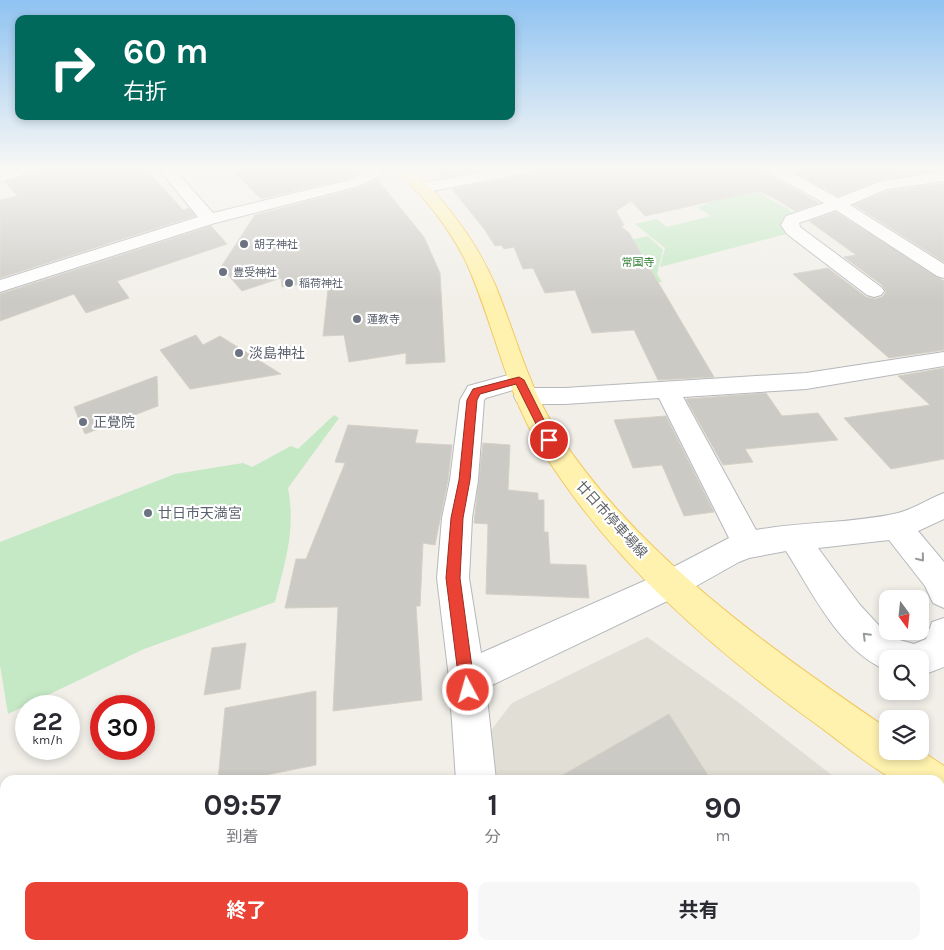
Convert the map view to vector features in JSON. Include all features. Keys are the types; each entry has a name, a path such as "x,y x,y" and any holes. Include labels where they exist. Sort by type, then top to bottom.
{"main road":[{"name":"廿日市停車場線","path":"443,212 476,264 522,388 549,440 575,478 609,519 672,584 750,651 874,742 923,775"}],"street":[{"path":"202,212 208,219"},
{"path":"0,266 6,284 208,219 235,212"},
{"path":"814,212 792,220 790,225 797,234 874,290"},
{"path":"851,212 944,272"},
{"path":"476,775 467,678 453,578 457,518 464,480 472,400 476,392 522,388 667,390 806,381 944,359"},
{"path":"667,390 748,545"},
{"path":"467,678 672,584 720,556 748,545 794,537 840,534 896,526 929,516 944,505"},
{"path":"896,526 938,578 944,593"},
{"path":"794,537 843,608 865,636 882,650"},
{"path":"929,655 940,651 944,634"}],"shaded area":[{"path":"647,637 738,702 832,775 494,775 489,733 512,703"}],"green space":[{"path":"705,212 793,212 796,214 790,233 660,267 665,248 635,224 657,219 667,227 711,216"},
{"name":"常国寺","path":"648,236 663,250 657,274 662,282 601,288 606,245"},
{"path":"334,415 339,418 288,488 291,518 290,532 286,559 275,602 144,649 48,695 15,695 15,711 8,714 0,665 0,542 175,474 243,463 252,467 291,446 298,449"}],"building":[{"path":"0,212 192,212 195,216 0,278"},
{"path":"265,212 404,212 424,237 440,273 445,362 406,364 406,353 349,362 344,335 323,336 329,280 282,287 281,278 242,291 221,267 255,215"},
{"path":"471,212 617,212 624,225 621,226 629,233 714,377 658,380 634,330 592,333 575,290 545,293 533,268 523,269 514,247 504,249 501,245 495,246"},
{"path":"642,212 662,212 645,216"},
{"path":"837,212 944,281 944,350 889,358 793,274 828,268 866,297 875,299 882,297 886,292 882,285 844,257 856,255 809,221"},
{"path":"866,212 944,212 944,262"},
{"path":"211,226 227,244 117,281 129,298 86,313 74,294 0,321 0,294"},
{"path":"196,335 203,345 220,336 281,374 190,389 160,350"},
{"path":"944,368 944,459 891,469 844,418 930,405 898,376"},
{"name":"正覺院","path":"157,376 158,406 85,434 74,407"},
{"path":"766,393 782,416 818,413 838,440 745,449 753,462 723,465 686,399"},
{"path":"666,416 714,512 684,516 662,465 633,468 614,420"},
{"path":"348,425 418,430 415,443 452,445 448,480 435,545 423,543 420,606 416,606 422,700 333,711 338,607 285,608 296,559 306,559 345,463 335,462"},
{"path":"483,443 510,445 508,490 538,493 538,500 544,500 544,532 548,532 550,564 586,565 589,598 486,594 488,524 474,523"},
{"path":"246,643 240,689 204,695 212,648"},
{"path":"316,691 316,765 266,775 218,775 225,708"},
{"path":"669,714 708,775 563,775"}],"place":[{"name":"胡子神社","path":"244,244"},
{"name":"豊受神社","path":"223,272"},
{"name":"稲荷神社","path":"289,283"},
{"name":"蓮教寺","path":"357,319"},
{"name":"淡島神社","path":"239,353"},
{"name":"正覺院","path":"83,422"},
{"name":"廿日市天満宮","path":"148,513"}],"route":[{"path":"468,690 453,578 457,518 464,480 472,400 476,392 519,380 549,440"}]}
